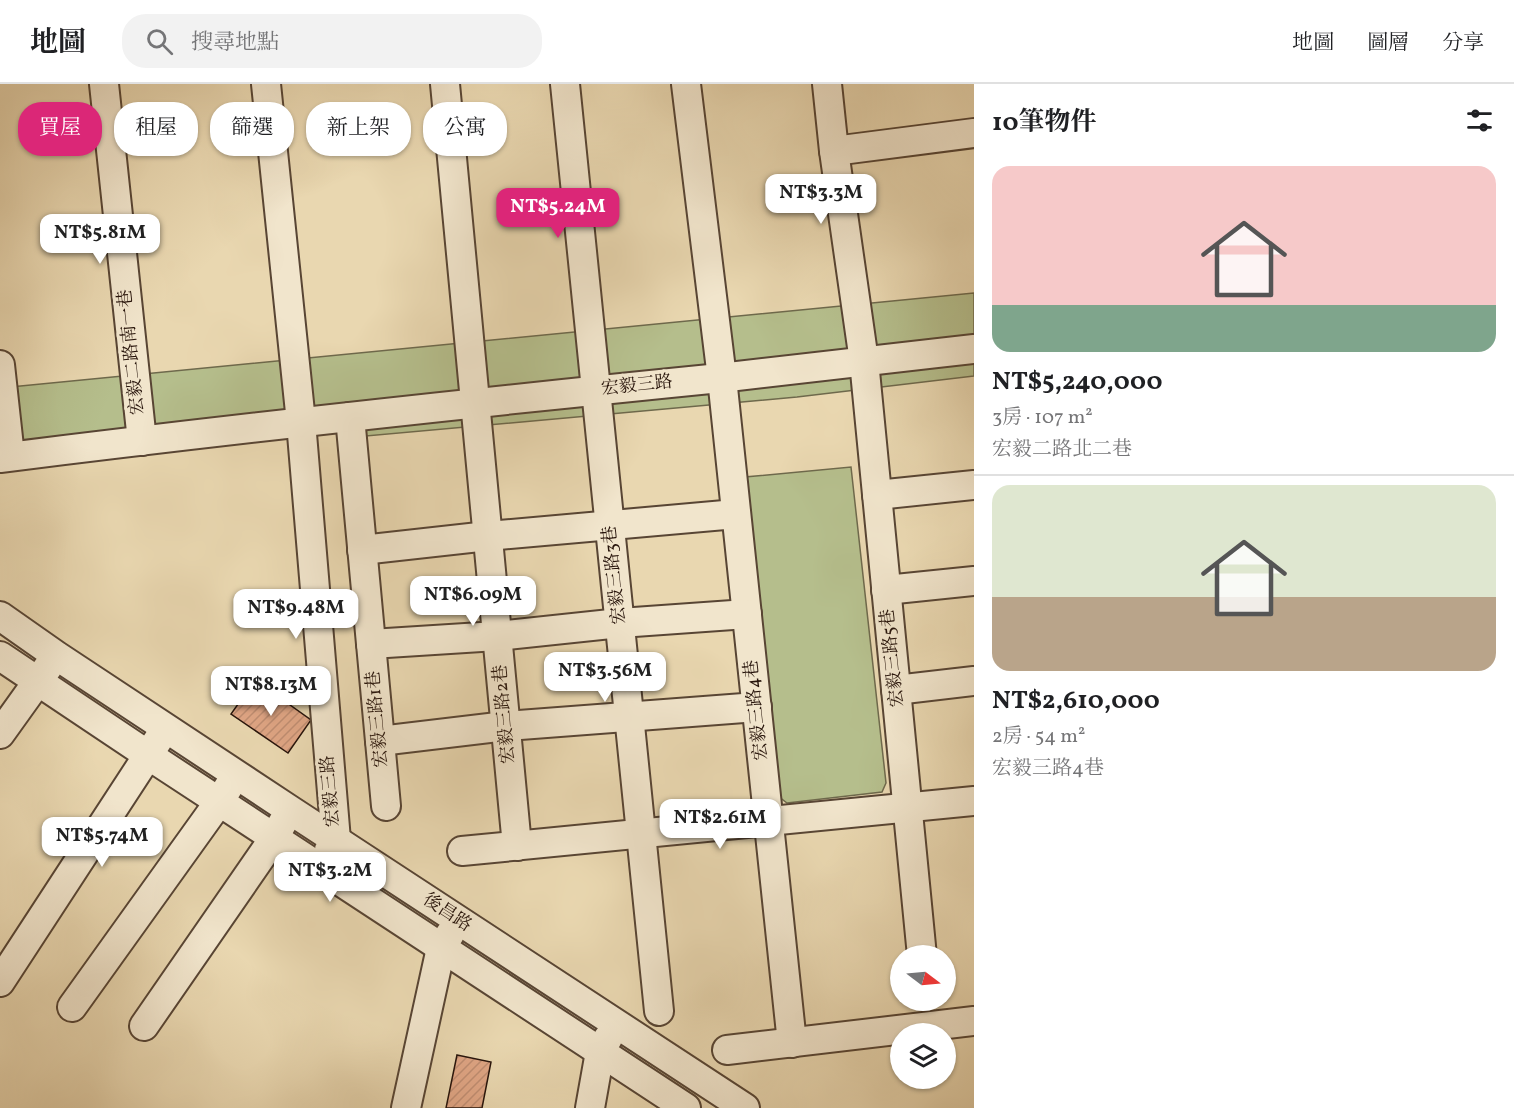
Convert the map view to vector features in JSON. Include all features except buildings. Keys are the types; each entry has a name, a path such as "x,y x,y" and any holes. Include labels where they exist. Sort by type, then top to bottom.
{"street":[{"name":"宏毅二路南一巷","path":"104,84 142,441"},
{"path":"266,84 301,422"},
{"name":"宏毅三路2巷","path":"445,84 517,846"},
{"name":"宏毅三路3巷","path":"566,84 659,1011"},
{"name":"宏毅三路4巷","path":"686,84 722,378 792,1043"},
{"name":"宏毅三路5巷","path":"827,84 834,151 864,361 921,945"},
{"path":"834,151 974,133"},
{"name":"宏毅三路","path":"5,457 301,422 974,349"},
{"path":"0,365 5,457"},
{"name":"宏毅三路1巷","path":"350,417 386,806"},
{"name":"宏毅三路","path":"301,422 336,840 317,866"},
{"path":"877,495 974,485"},
{"path":"362,550 488,536 736,514"},
{"path":"886,590 974,581"},
{"path":"371,644 497,636 620,623 747,614"},
{"name":"後昌路","path":"0,616 236,775 745,1108"},
{"path":"4,669 34,639"},
{"path":"0,734 57,656"},
{"name":"後昌路","path":"4,669 39,681 600,1052 675,1105"},
{"path":"896,690 974,681"},
{"path":"380,741 506,726 757,707"},
{"path":"0,982 165,728"},
{"path":"72,1007 236,775"},
{"path":"462,852 974,801"},
{"path":"144,1026 274,838 290,810"},
{"path":"406,1108 441,948 459,921"},
{"path":"727,1050 792,1043 928,1013 974,1021"},
{"path":"590,1108 600,1052 616,1023"},
{"path":"675,1105 686,1070"}],"green space":[{"path":"974,293 974,376 797,397 366,436 362,405 0,445 0,388"},
{"path":"851,467 886,783 882,792 787,803 778,796 745,477"}]}
